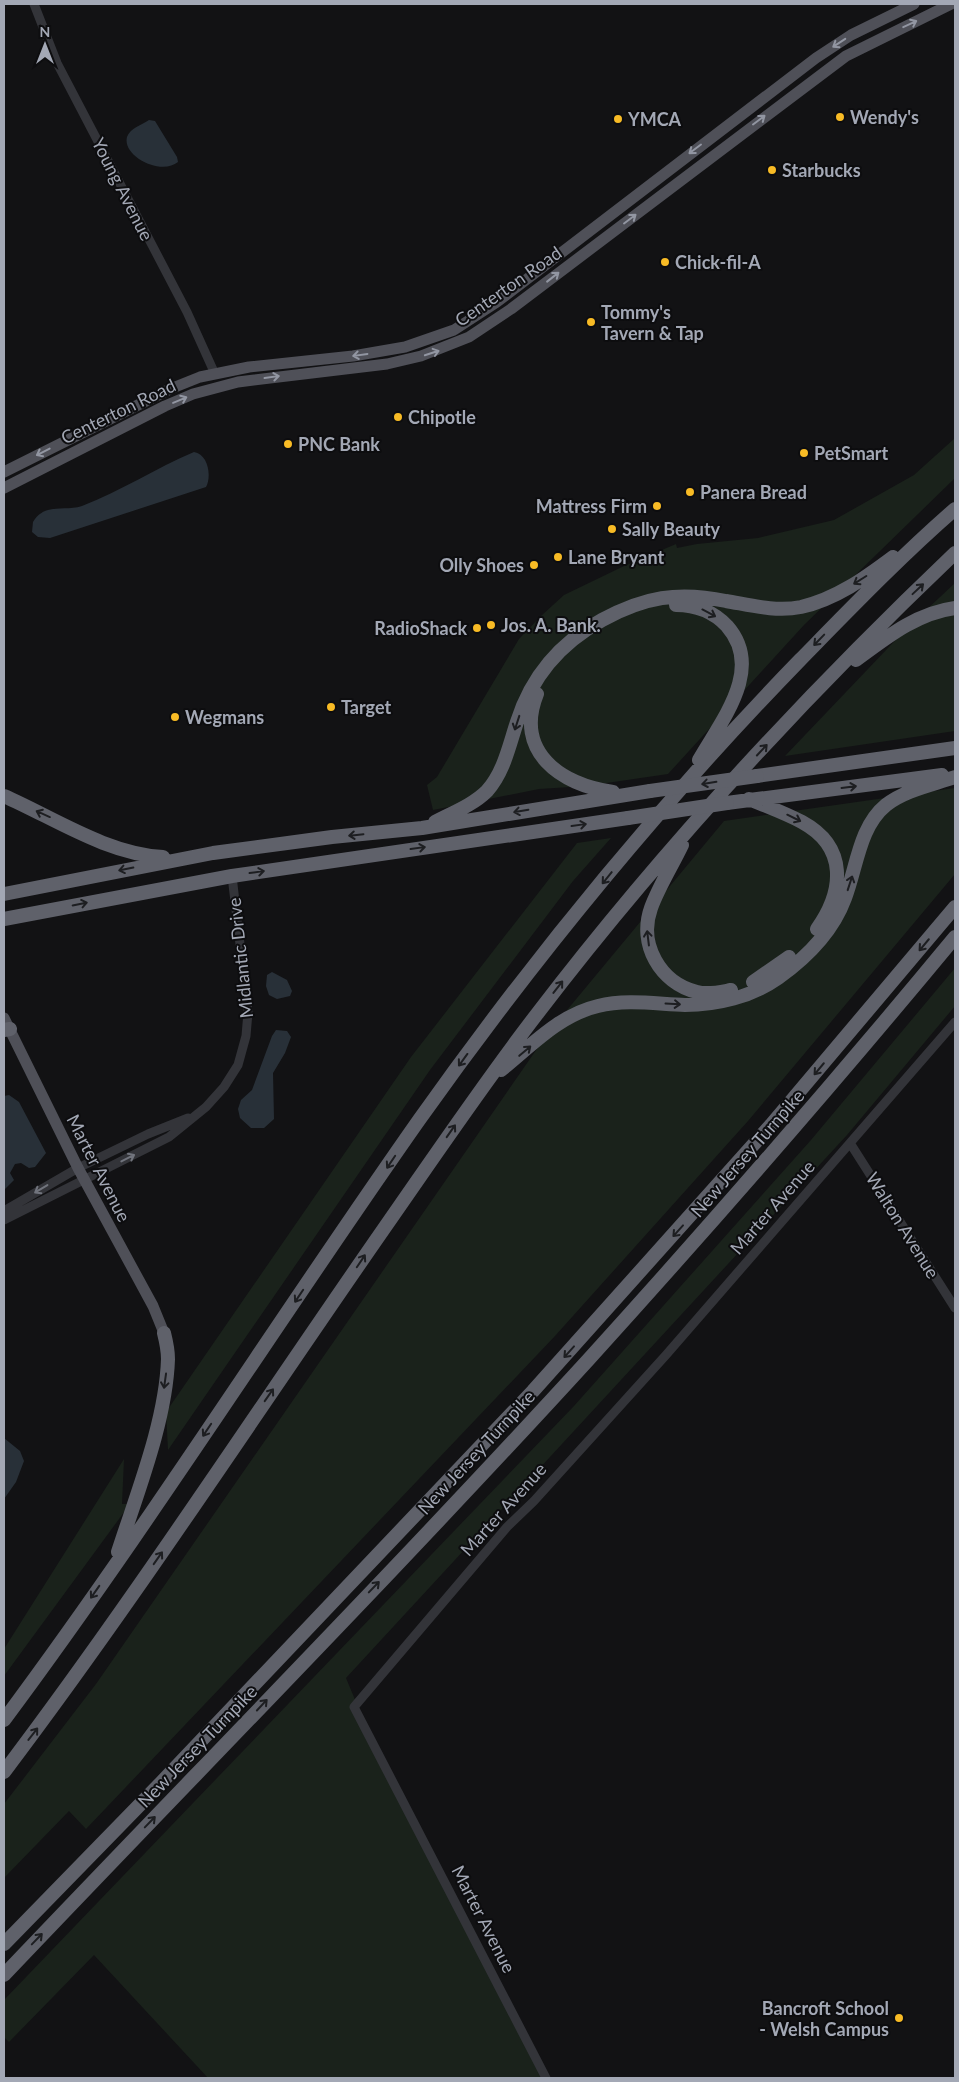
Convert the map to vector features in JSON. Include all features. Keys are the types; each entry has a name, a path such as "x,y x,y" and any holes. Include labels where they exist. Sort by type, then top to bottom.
{"highway":[{"path":"4,1720 114,1566 442,1088 532,969 684,785 786,674 928,532 955,509"},
{"path":"422,828 480,798 488,790 500,771 522,707 537,676 560,651 600,621 641,602 672,596 723,600 761,608 800,607 835,595 928,532"},
{"path":"4,1772 97,1646 487,1082 580,960 693,824 822,685 955,553"},
{"path":"644,792 617,793 581,786 565,778 541,756 533,741 530,725 531,707 538,691 548,676 576,647 593,635 632,614 671,604 689,605 706,610 720,619 731,631 739,645 742,662 741,679 736,695 684,785"},
{"path":"822,685 895,631 930,614 955,608"},
{"path":"928,752 955,742"},
{"path":"4,894 186,858 323,838 422,828 644,792 955,748"},
{"path":"487,1082 543,1035 579,1012 619,1002 684,1005 714,1003 741,996 777,979 808,953 835,919 845,900 863,839 872,821 884,806 899,796 955,775"},
{"path":"4,919 232,876 727,803 955,775"},
{"path":"4,796 117,848 149,856 186,858"},
{"path":"693,824 651,909 647,925 648,941 652,956 659,968 683,988 699,993 733,990 768,973 801,947 825,918 837,887 838,872 834,856 826,842 816,831 789,816 749,800"},
{"name":"New Jersey Turnpike","path":"4,1944 158,1786 533,1391 748,1151 955,907"},
{"name":"New Jersey Turnpike","path":"4,1975 403,1557 586,1362 814,1105 955,938"},
{"path":"114,1566 149,1454 162,1400 168,1358 164,1333"}],"main road":[{"name":"Centerton Road","path":"4,472 170,389 214,374 283,362 388,351 422,343 454,330 497,302 816,58 851,35 914,4"},
{"name":"Centerton Road","path":"4,488 165,406 193,394 248,381 404,361 438,352 469,337 511,310 846,56 951,4"},
{"path":"846,56 856,42 894,23 899,11"},
{"name":"Marter Avenue","path":"6,1026 84,1180 153,1306 164,1333"}],"street":[{"name":"Young Avenue","path":"34,4 56,62 187,312 214,374"},
{"name":"Midlantic Drive","path":"4,1220 169,1137 197,1114 224,1087 238,1065 246,1036 248,1012 232,876"},
{"name":"Marter Avenue","path":"546,2078 354,1707 507,1527 534,1501 666,1356 955,1022"},
{"name":"Midlantic Drive","path":"4,1211 78,1168 148,1134 197,1114"},
{"name":"Walton Avenue","path":"850,1143 955,1308"}],"shaded area":[{"path":"149,120 155,121 177,157 178,162 171,166 153,165 144,162 130,151 127,137 133,129"},
{"path":"955,438 955,478 804,625 668,774 586,786 539,789 433,810 427,785 437,777 519,639 564,595 676,544 677,548 697,544 758,538 834,520 914,475"},
{"path":"194,452 203,457 208,466 209,477 206,487 50,538 38,537 32,532 33,522 43,512 82,506"},
{"path":"955,583 955,731 785,756 908,627"},
{"path":"955,788 955,874 748,1121 555,1336 86,1829 69,1811 4,1878 4,1804 96,1684 548,1033 724,821"},
{"path":"611,838 573,881 430,1070 168,1450 166,1412 411,1057 577,843"},
{"path":"955,968 955,1006 847,1135 346,1678 368,1731 545,2078 208,2078 94,1955 9,2042 4,2037 4,2000 574,1406 811,1140"},
{"path":"272,972 287,980 292,991 290,996 277,999 269,995 266,986 267,975"},
{"path":"276,1030 287,1031 291,1037 285,1053 273,1073 274,1119 264,1128 251,1128 240,1118 238,1109 241,1100 252,1090"},
{"path":"9,1095 19,1102 46,1153 35,1167 29,1168 21,1163 15,1164 10,1173 14,1180 4,1190 4,1096"},
{"path":"4,1438 20,1451 24,1461 16,1482 4,1499"},
{"path":"124,1459 122,1504 130,1504 4,1676 4,1649"}],"place":[{"name":"Wendy's","path":"840,117"},
{"name":"YMCA","path":"618,119"},
{"name":"Starbucks","path":"772,170"},
{"name":"Chick-fil-A","path":"665,262"},
{"name":"Tommy's Tavern & Tap","path":"591,322"},
{"name":"Chipotle","path":"398,417"},
{"name":"PNC Bank","path":"288,444"},
{"name":"PetSmart","path":"804,453"},
{"name":"Panera Bread","path":"690,492"},
{"name":"Mattress Firm","path":"657,506"},
{"name":"Sally Beauty","path":"612,529"},
{"name":"Lane Bryant","path":"558,557"},
{"name":"Olly Shoes","path":"534,565"},
{"name":"Jos. A. Bank.","path":"491,625"},
{"name":"RadioShack","path":"477,628"},
{"name":"Target","path":"331,707"},
{"name":"Wegmans","path":"175,717"},
{"name":"Bancroft School - Welsh Campus","path":"899,2018"}]}
